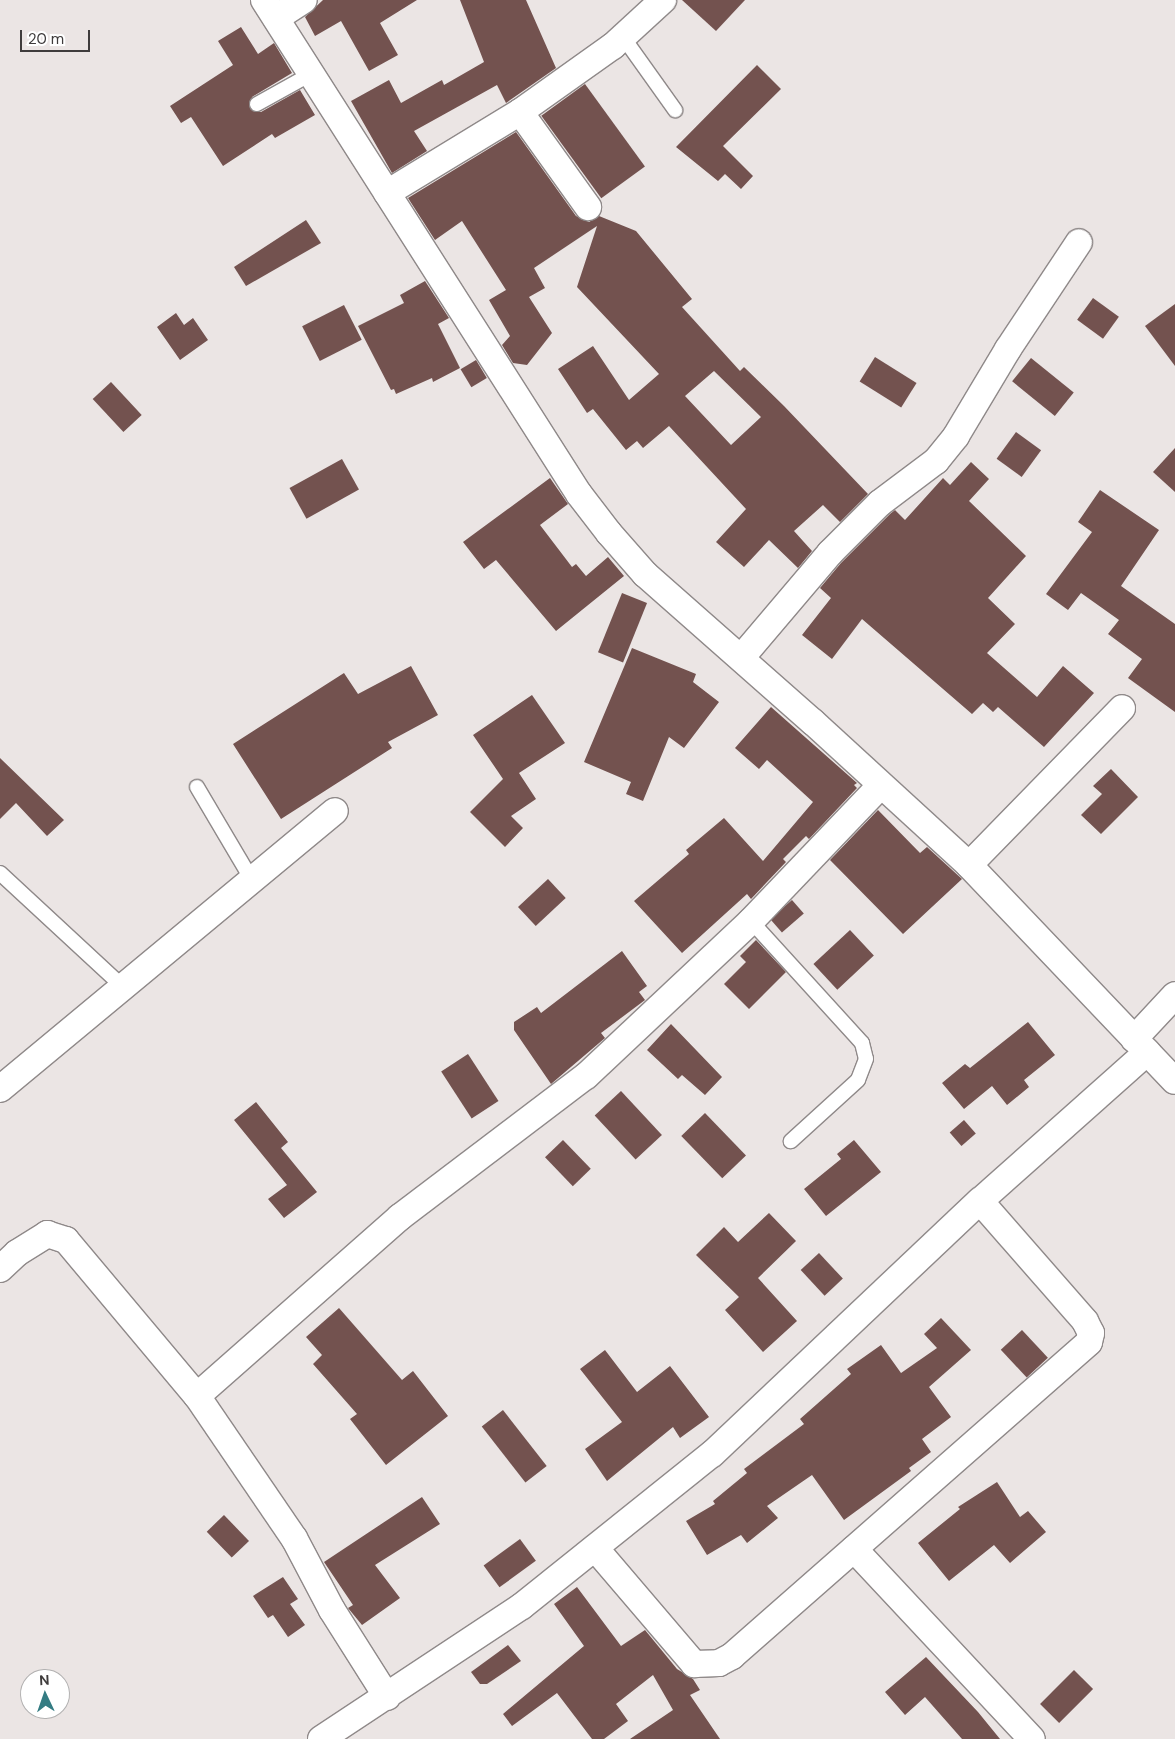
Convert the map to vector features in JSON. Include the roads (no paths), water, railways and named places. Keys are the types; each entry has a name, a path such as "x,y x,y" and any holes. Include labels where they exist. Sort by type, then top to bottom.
{"street":[{"path":"304,0 270,9 579,494 645,574 741,658 969,865 1175,1081"},
{"path":"387,193 520,112 623,37 663,0"},
{"path":"520,112 588,206"},
{"path":"741,658 830,553 880,503 936,461 951,442 1079,242"},
{"path":"969,865 1122,708"},
{"path":"197,1396 400,1217 586,1076 751,921 881,785"},
{"path":"0,1089 335,811"},
{"path":"321,1739 522,1606 712,1454 980,1201 1140,1046 1175,995"},
{"path":"595,1548 694,1664 706,1666 732,1656 1091,1338 1085,1321 980,1201"},
{"path":"0,1269 18,1253 48,1234 66,1240 197,1396 294,1538 332,1610 387,1697"},
{"path":"854,1549 1032,1739"}],"lane":[{"path":"623,37 675,110"},
{"path":"257,104 311,74"},
{"path":"197,786 252,880"},
{"path":"0,873 123,987"},
{"path":"751,921 862,1043 866,1059 858,1080 791,1141"}]}
